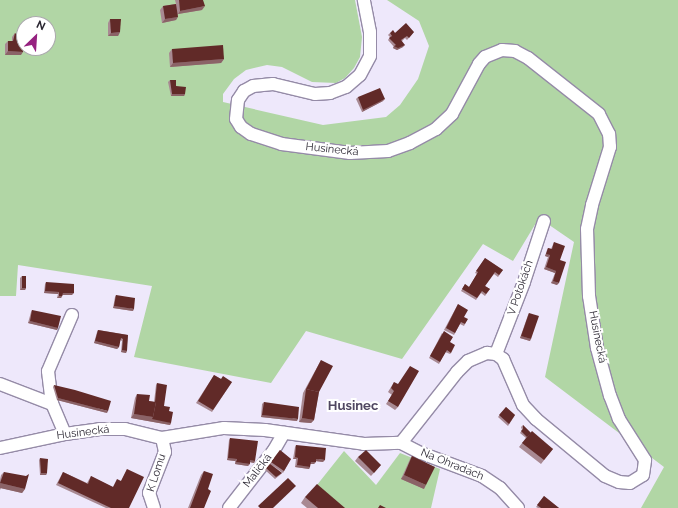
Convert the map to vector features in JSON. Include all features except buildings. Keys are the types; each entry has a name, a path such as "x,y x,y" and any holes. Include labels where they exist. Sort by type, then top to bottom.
{"street":[{"name":"Husinecká","path":"364,0 370,32 370,56 360,75 346,87 330,92 315,94 273,84 253,86 244,92 237,105 236,119 241,127 251,134 282,144 350,153 388,151 410,143 436,129 452,114 478,64 486,57 502,50 515,51 528,58 600,114 609,134 610,147 592,205 587,229 589,296 597,348 610,396 619,419 645,460 643,475 630,483 619,482 605,476 536,419 523,405 508,367 496,354"},
{"name":"V Potokách","path":"496,354 524,282 544,221"},
{"path":"65,434 52,404 48,371 72,315"},
{"path":"401,443 468,361 487,353 496,354"},
{"path":"0,384 52,404"},
{"name":"Husinecká","path":"0,448 65,434 100,429 125,429 162,438 224,428 284,432 364,444 401,443"},
{"name":"Maličká","path":"229,508 274,450 284,432"},
{"name":"K Lomu","path":"154,508 149,493 165,452 162,438"},
{"name":"Na Ohradách","path":"401,443 421,453 482,476 500,488 518,508"}],"green space":[{"path":"0,0 355,0 362,37 360,57 354,68 345,78 336,83 312,82 282,67 267,65 246,70 234,79 223,94 223,102 323,125 386,117 400,105 418,79 429,46 419,21 387,0 678,0 678,508 641,508 664,467 545,377 574,242 539,218 513,261 483,244 402,359 306,331 271,383 134,357 152,286 18,265 16,296 0,296"},
{"path":"344,451 376,485 400,453 440,469 431,508 334,508 313,490"}],"district":[{"name":"Husinec","path":"353,406"}]}
